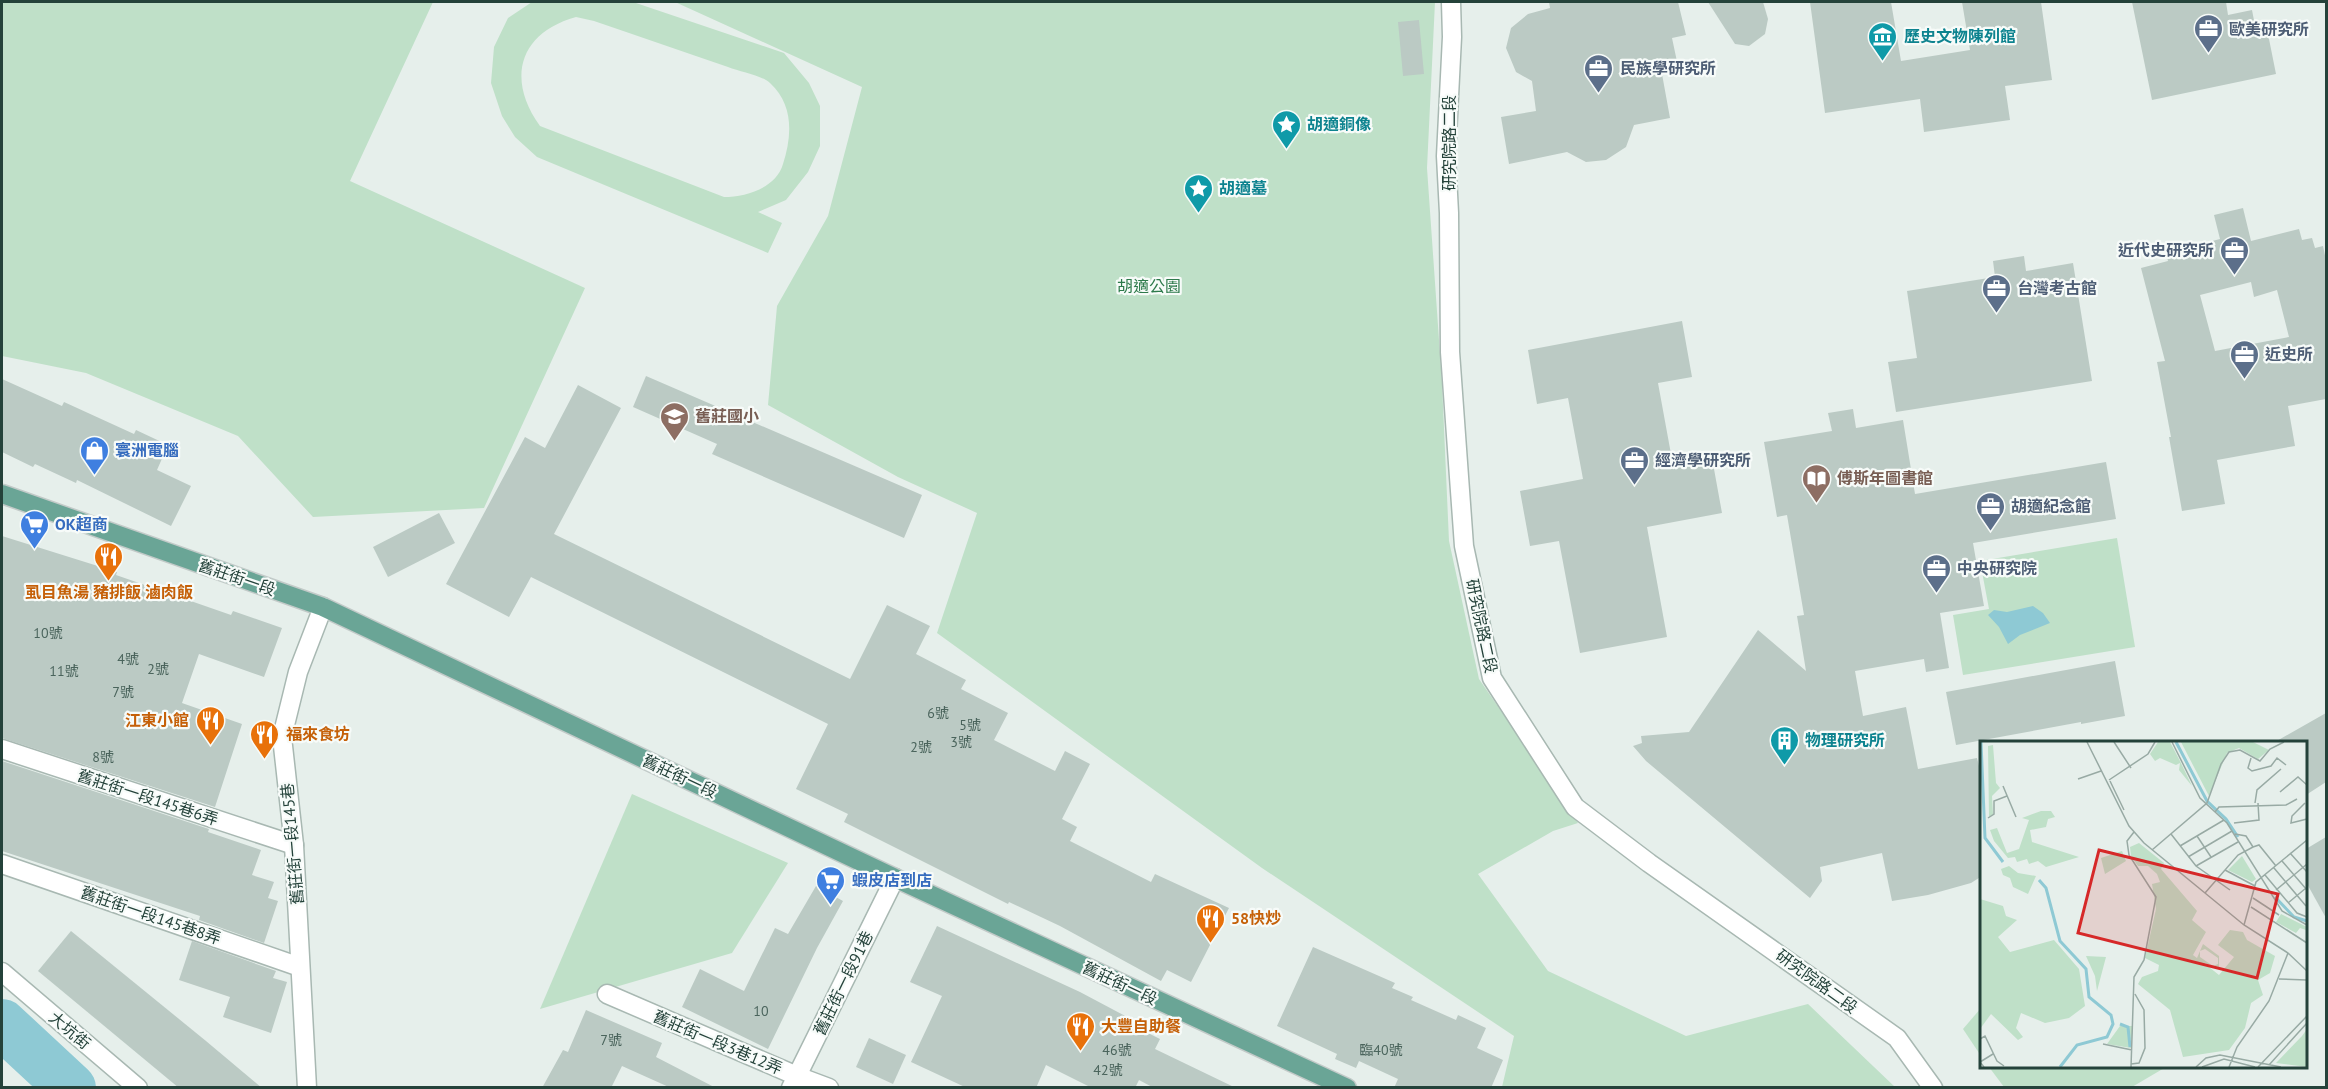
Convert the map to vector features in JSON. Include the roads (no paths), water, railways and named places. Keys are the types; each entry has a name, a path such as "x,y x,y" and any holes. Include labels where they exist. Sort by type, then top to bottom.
{"main road":[{"name":"舊莊街一段","path":"2,494 323,607 894,878 1347,1088"}],"street":[{"name":"研究院路二段","path":"1450,2 1452,37 1446,156 1449,213 1450,351 1464,546 1492,678 1575,807 1649,863 1897,1038 1933,1088"},
{"name":"舊莊街一段145巷","path":"307,1088 294,845 282,737 298,672 323,607"},
{"name":"舊莊街一段145巷6弄","path":"2,748 294,845"},
{"name":"舊莊街一段145巷8弄","path":"2,864 300,967"},
{"name":"舊莊街一段91巷","path":"794,1082 894,878"},
{"name":"大坑街","path":"2,972 138,1088"},
{"name":"舊莊街一段3巷12弄","path":"607,994 794,1082 830,1088"}],"water":[{"path":"2033,606 2043,613 2050,623 2020,635 2008,644 1999,627 1988,615 1994,610 2007,612"}],"waterway":[{"path":"2,1024 71,1088"}],"place":[{"name":"歐美研究所","path":"2208,54"},
{"name":"歷史文物陳列館","path":"1883,62"},
{"name":"民族學研究所","path":"1599,94"},
{"name":"胡適銅像","path":"1286,150"},
{"name":"胡適墓","path":"1198,214"},
{"name":"近代史研究所","path":"2235,276"},
{"name":"台灣考古館","path":"1996,314"},
{"name":"近史所","path":"2244,380"},
{"name":"舊莊國小","path":"674,442"},
{"name":"寰洲電腦","path":"94,476"},
{"name":"經濟學研究所","path":"1634,486"},
{"name":"傅斯年圖書館","path":"1816,504"},
{"name":"胡適紀念館","path":"1990,532"},
{"name":"OK超商","path":"34,550"},
{"name":"虱目魚湯 豬排飯 滷肉飯","path":"109,582"},
{"name":"中央研究院","path":"1936,594"},
{"name":"江東小館","path":"210,746"},
{"name":"福來食坊","path":"265,760"},
{"name":"物理研究所","path":"1784,766"},
{"name":"蝦皮店到店","path":"831,906"},
{"name":"58快炒","path":"1210,944"},
{"name":"大豐自助餐","path":"1080,1052"}],"park label":[{"name":"胡適公園","path":"1149,286"}]}
